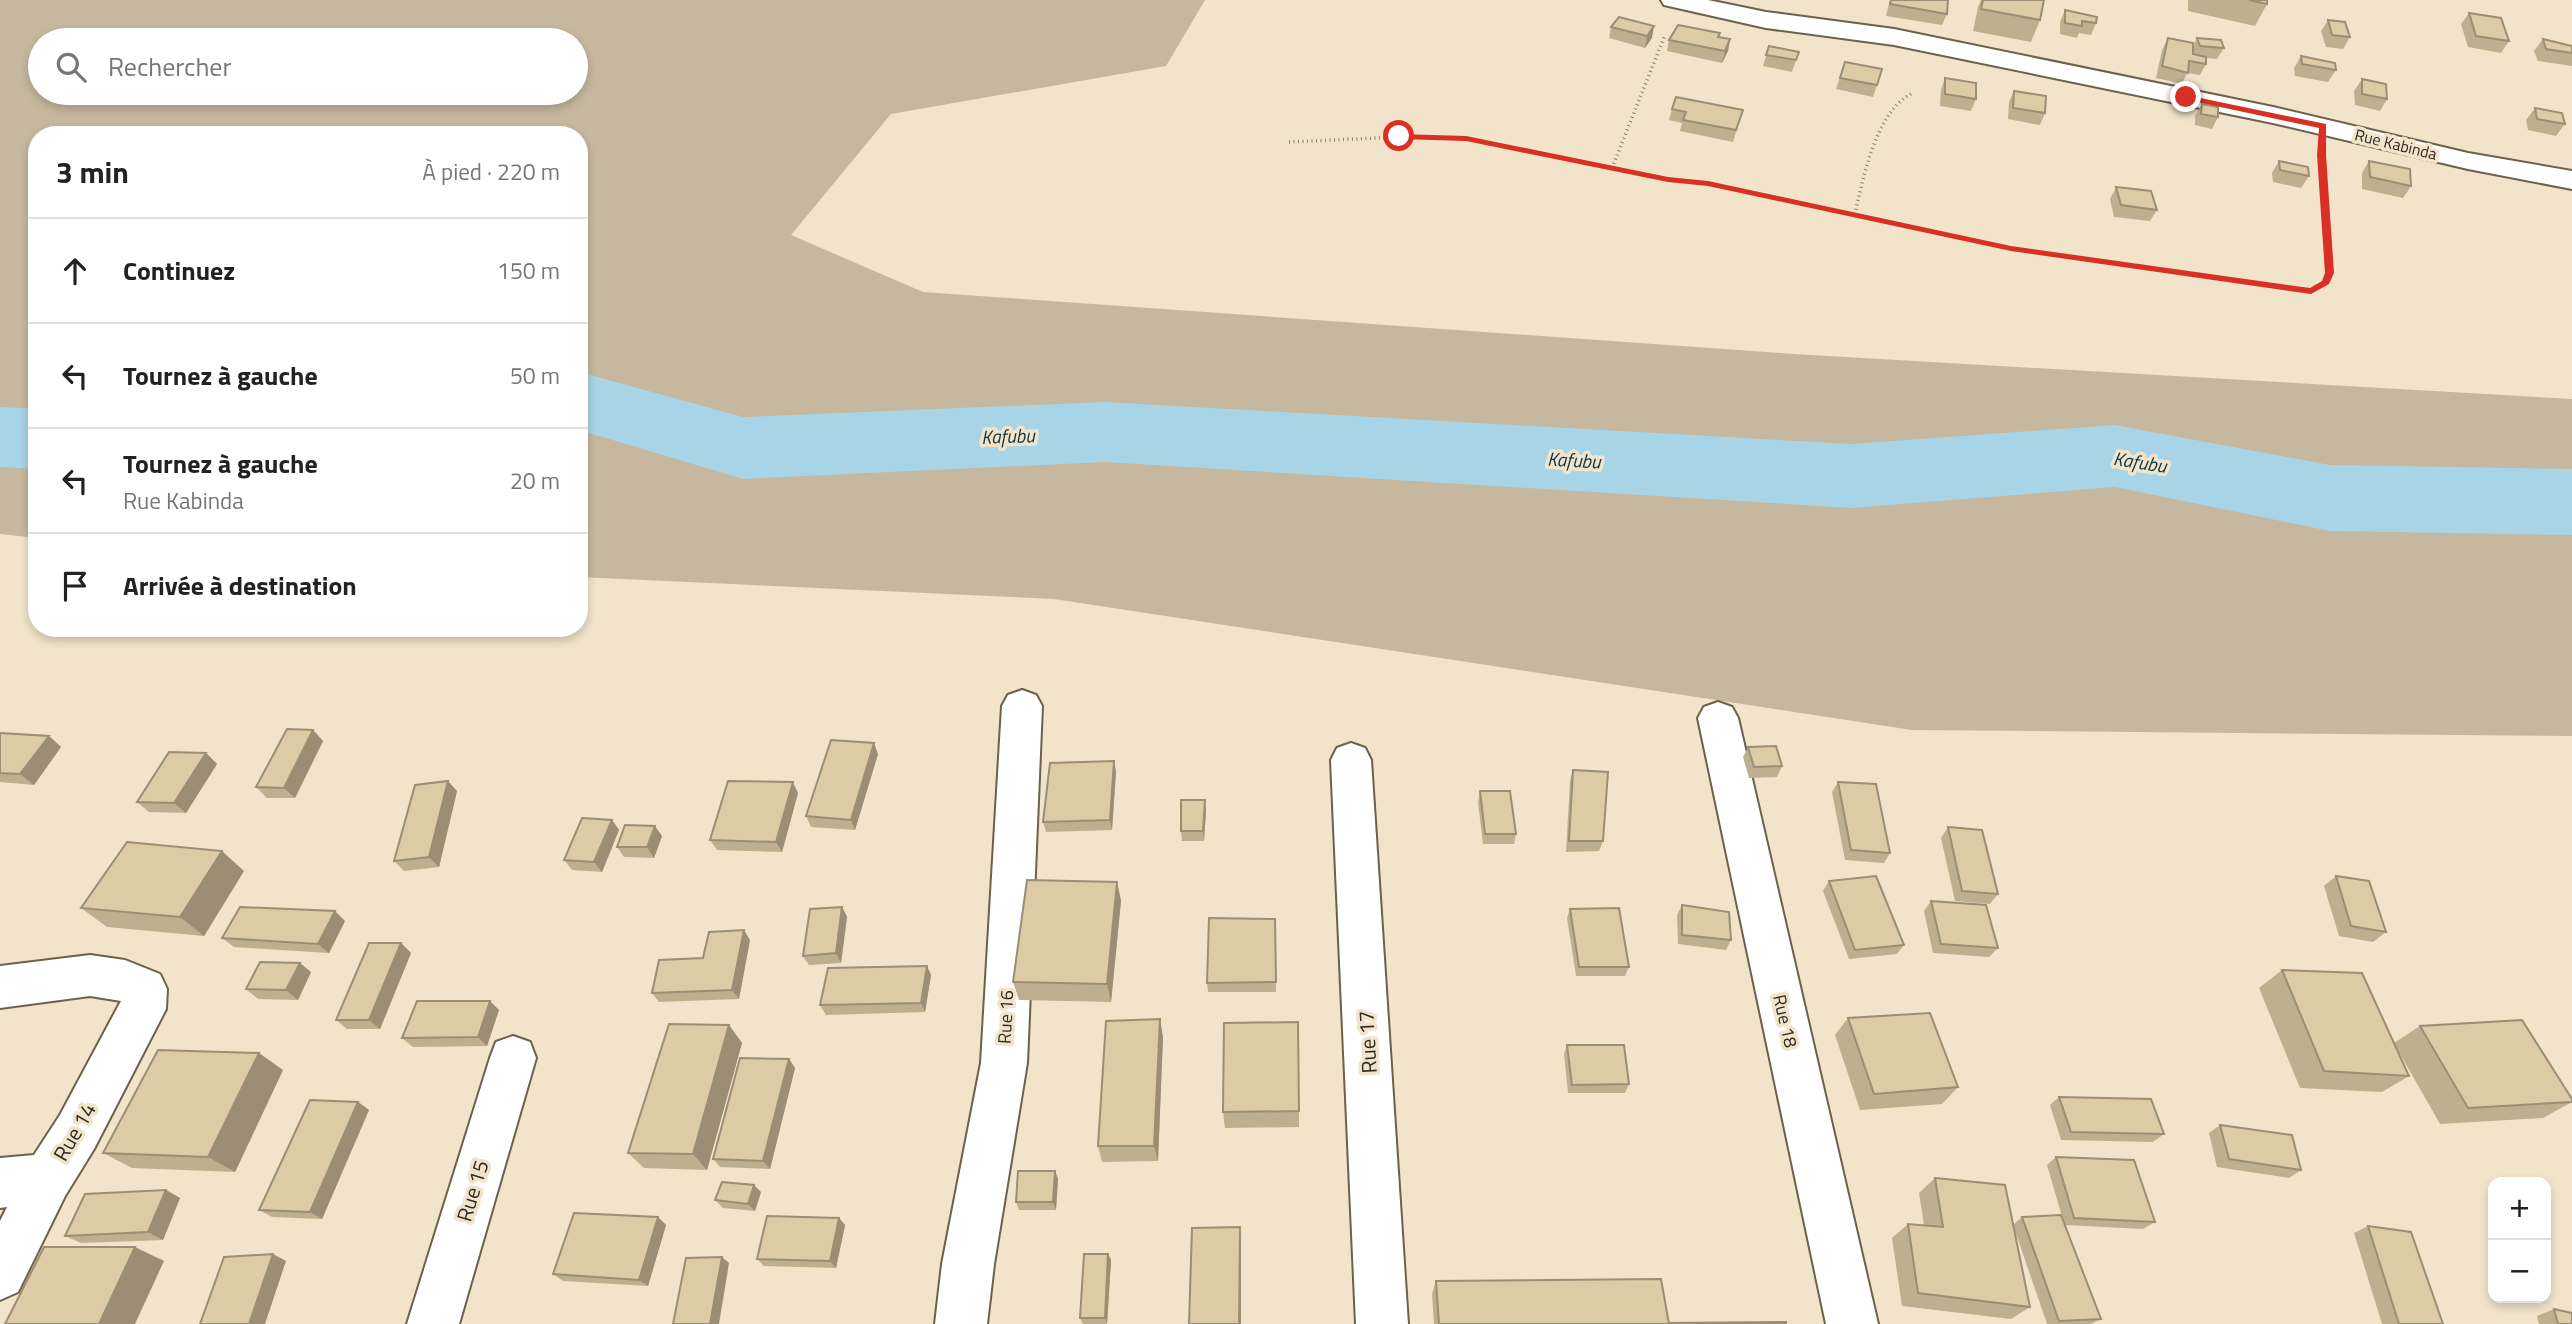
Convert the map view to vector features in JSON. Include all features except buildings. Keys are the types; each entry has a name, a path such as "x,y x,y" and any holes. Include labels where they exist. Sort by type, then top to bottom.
{"street":[{"name":"Rue Kabinda","path":"1675,1 1766,20 1894,37 2323,126 2468,161 2572,180"},
{"name":"Rue 16","path":"961,1324 973,1238 1004,1063 1022,706"},
{"name":"Rue 18","path":"1718,718 1852,1324"},
{"name":"Rue 17","path":"1351,760 1382,1324"},
{"name":"Rue 14","path":"0,987 79,974 127,979 144,989 142,1009 77,1132 48,1179 0,1274"},
{"name":"Rue 15","path":"433,1324 513,1058"},
{"path":"0,1183 48,1179"}],"path":[{"path":"1612,168 1675,1"},
{"path":"1855,214 1868,154 1899,100 1911,94"},
{"path":"1289,142 1399,136 1466,138 1668,179 1708,183 2011,248 2311,291 2326,282 2330,273 2322,155 2323,126"}],"shaded area":[{"path":"0,0 1205,0 1166,66 891,114 791,235 923,292 1794,354 2572,399 2572,736 1912,730 1054,599 588,577 588,126 28,126 28,537 0,534"}],"waterway":[{"name":"Kafubu","path":"588,404 743,448 1105,432 1851,476 2115,456 2330,498 2572,502"},
{"name":"Kafubu","path":"0,437 28,439"}],"route":[{"path":"1399,136 1466,138 1668,179 1708,183 2011,248 2311,291 2326,282 2330,273 2322,155 2323,126 2186,97"}]}
